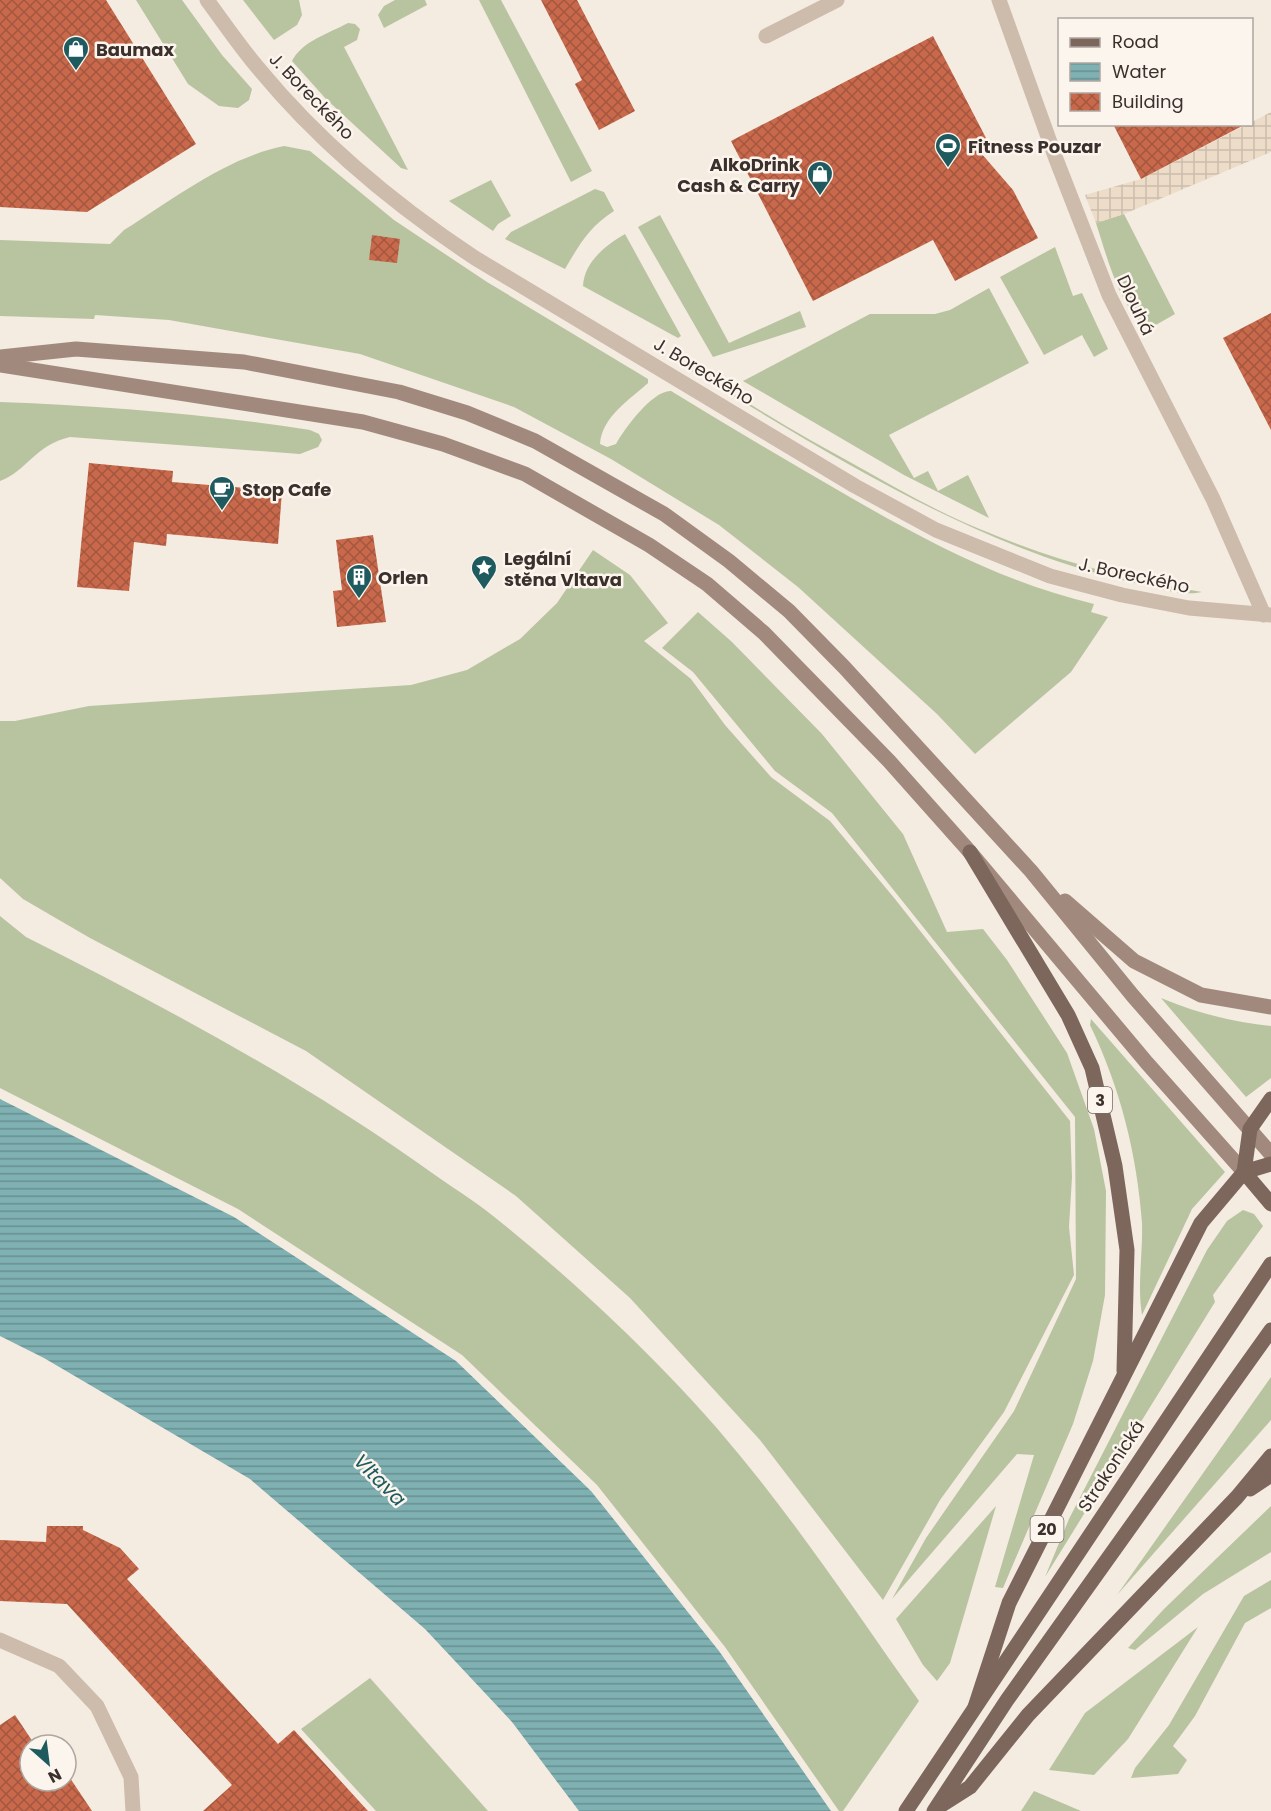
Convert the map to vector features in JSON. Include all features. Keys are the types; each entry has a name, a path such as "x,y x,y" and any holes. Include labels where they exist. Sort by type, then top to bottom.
{"main road":[{"path":"0,357 76,349 244,362 399,392 466,413 535,441 664,514 729,561 789,611 844,667 1031,871 1133,996 1271,1154"},
{"path":"0,365 363,422 443,444 525,474 649,545 706,584 765,633 889,760 970,852 1147,1063 1271,1204"},
{"name":"3","path":"970,852 1068,1015 1092,1068 1115,1166 1127,1250 1123,1378"},
{"path":"1031,871 1134,962 1201,995 1271,1007"},
{"path":"1123,1378 1201,1223 1244,1172 1250,1129 1271,1099"},
{"path":"1244,1172 1271,1164"},
{"name":"Strakonická","path":"985,1686 1271,1264"},
{"path":"935,1810 1006,1700 1271,1330"},
{"name":"20","path":"985,1686 1009,1603 1123,1378"},
{"path":"935,1810 970,1787 1028,1715 1238,1497 1271,1456"},
{"path":"1238,1497 1271,1475"},
{"path":"906,1811 975,1707 985,1686"}],"street":[{"name":"J. Boreckého","path":"207,0 258,69 285,99 331,146 423,223 475,258 855,486 936,530 1050,576 1189,608 1267,615"},
{"path":"766,36 837,0"},
{"name":"Dlouhá","path":"999,0 1056,159 1109,295 1213,499 1267,615"},
{"path":"0,1640 59,1666 97,1706 131,1777 133,1811"}],"green space":[{"path":"136,0 182,0 222,55 252,89 249,100 238,108 219,106 188,84"},
{"path":"243,0 299,0 302,15 297,25 274,40"},
{"path":"395,0 425,0 427,5 384,28 378,15 384,6"},
{"path":"479,0 501,0 592,171 571,182"},
{"path":"348,23 355,24 360,29 357,40 344,47 408,170 401,168 326,99 292,61 309,43"},
{"path":"284,146 310,151 394,220 487,282 648,379 648,383 611,417 602,434 600,444 607,447 616,444 632,420 648,403 664,392 671,391 907,529 967,559 1029,585 1094,604 1091,612 1108,617 1071,672 975,754 937,714 798,587 719,525 611,459 514,407 360,354 169,320 95,315 94,319 0,316 0,240 110,244 124,230 201,181 241,160"},
{"path":"491,180 511,216 498,224 493,231 449,201"},
{"path":"595,189 604,192 614,211 580,244 565,269 505,239 511,232"},
{"path":"1124,214 1175,314 1154,326 1145,327 1128,305 1109,264 1096,223"},
{"path":"660,215 729,343 800,311 806,327 713,357 638,227"},
{"path":"625,234 681,336 678,338 583,286 587,269 597,255"},
{"path":"1055,247 1073,296 1082,293 1108,349 1094,357 1082,335 1044,355 1000,277"},
{"path":"989,288 1029,363 889,435 914,478 928,471 938,491 968,475 989,518 904,475 743,381 870,314 935,314 950,310"},
{"path":"689,366 701,371 716,383 822,447 923,503 975,527 1069,561 1122,576 1202,592 1169,591 1074,567 1015,546 958,521 903,494 848,464 686,368"},
{"path":"0,402 117,408 233,419 310,430 319,434 322,440 318,447 300,454 70,437 48,446 9,477 0,481"},
{"path":"593,550 630,575 668,623 644,641 691,679 725,725 771,777 830,821 895,899 1070,1121 1072,1177 1069,1227 1074,1275 1004,1412 940,1500 883,1600 760,1440 630,1298 516,1196 306,1051 90,938 23,899 0,878 0,721 15,721 89,706 411,685 467,670 520,639 557,603"},
{"path":"698,612 732,642 822,734 903,834 947,932 983,929 1007,960 1067,1053 1094,1129 1106,1191 1105,1295 1093,1361 1073,1424 1003,1588 995,1587 1034,1455 1017,1454 892,1599 926,1538 1014,1411 1076,1279 1075,1117 832,813 775,771 693,672 662,648"},
{"path":"0,916 26,937 184,1019 287,1078 386,1141 478,1205 524,1241 608,1315 703,1412 800,1533 919,1701 843,1811 839,1811 725,1647 597,1485 462,1355 238,1209 0,1088"},
{"path":"1161,998 1215,1016 1271,1026 1271,1078 1246,1097"},
{"path":"1091,1019 1225,1172 1192,1209 1142,1315 1140,1292 1142,1223 1136,1172 1118,1097 1101,1048 1090,1025"},
{"path":"1243,1210 1254,1214 1263,1226 1213,1295 1215,1302 1045,1577 1069,1519 1207,1250 1227,1221"},
{"path":"1271,1377 1271,1420 1117,1595"},
{"path":"996,1506 950,1663 937,1681 923,1665 896,1619"},
{"path":"1271,1506 1271,1552 1203,1594 1135,1650 1128,1648 1164,1609"},
{"path":"1271,1580 1271,1608 1245,1623 1195,1716 1173,1746 1187,1760 1178,1774 1131,1778 1135,1768 1169,1725 1244,1596"},
{"path":"1198,1627 1128,1739 1094,1775 1049,1770 1085,1713"},
{"path":"370,1678 488,1811 376,1811 301,1729"},
{"path":"1034,1791 1081,1811 1021,1811"}],"shaded area":[{"path":"1271,112 1271,152 1124,214 1096,223 1085,195 1141,179 1244,126 1253,126 1253,121"}],"water":[{"name":"Vltava","path":"0,1099 234,1217 456,1361 591,1491 719,1651 831,1811 579,1811 512,1722 425,1629 250,1479 44,1358 0,1336"}],"building":[{"name":"Baumax","path":"0,0 106,0 196,144 87,212 0,207"},
{"path":"541,0 577,0 635,111 599,130 575,84 582,80"},
{"path":"933,36 986,138 974,145 1013,190 1038,238 955,281 933,240 813,301 731,141"},
{"path":"1114,126 1242,126 1141,179"},
{"path":"372,235 400,239 397,263 369,260"},
{"path":"1271,313 1271,430 1223,338"},
{"path":"89,463 173,471 172,482 282,491 278,544 167,534 166,546 134,542 129,591 77,587"},
{"path":"373,535 386,622 337,627 333,591 342,590 336,540"},
{"path":"47,1526 83,1526 83,1530 120,1548 139,1569 127,1579 278,1744 294,1730 368,1811 203,1811 232,1785 67,1604 0,1601 0,1540 46,1542"},
{"path":"15,1715 27,1733 18,1733 18,1793 78,1793 78,1790 92,1811 0,1811 0,1725"}],"place":[{"name":"Baumax","path":"76,72"},
{"name":"Fitness Pouzar","path":"948,169"},
{"name":"AlkoDrink Cash & Carry","path":"820,197"},
{"name":"Stop Cafe","path":"222,512"},
{"name":"Legální stěna Vltava","path":"484,591"},
{"name":"Orlen","path":"359,600"}]}
